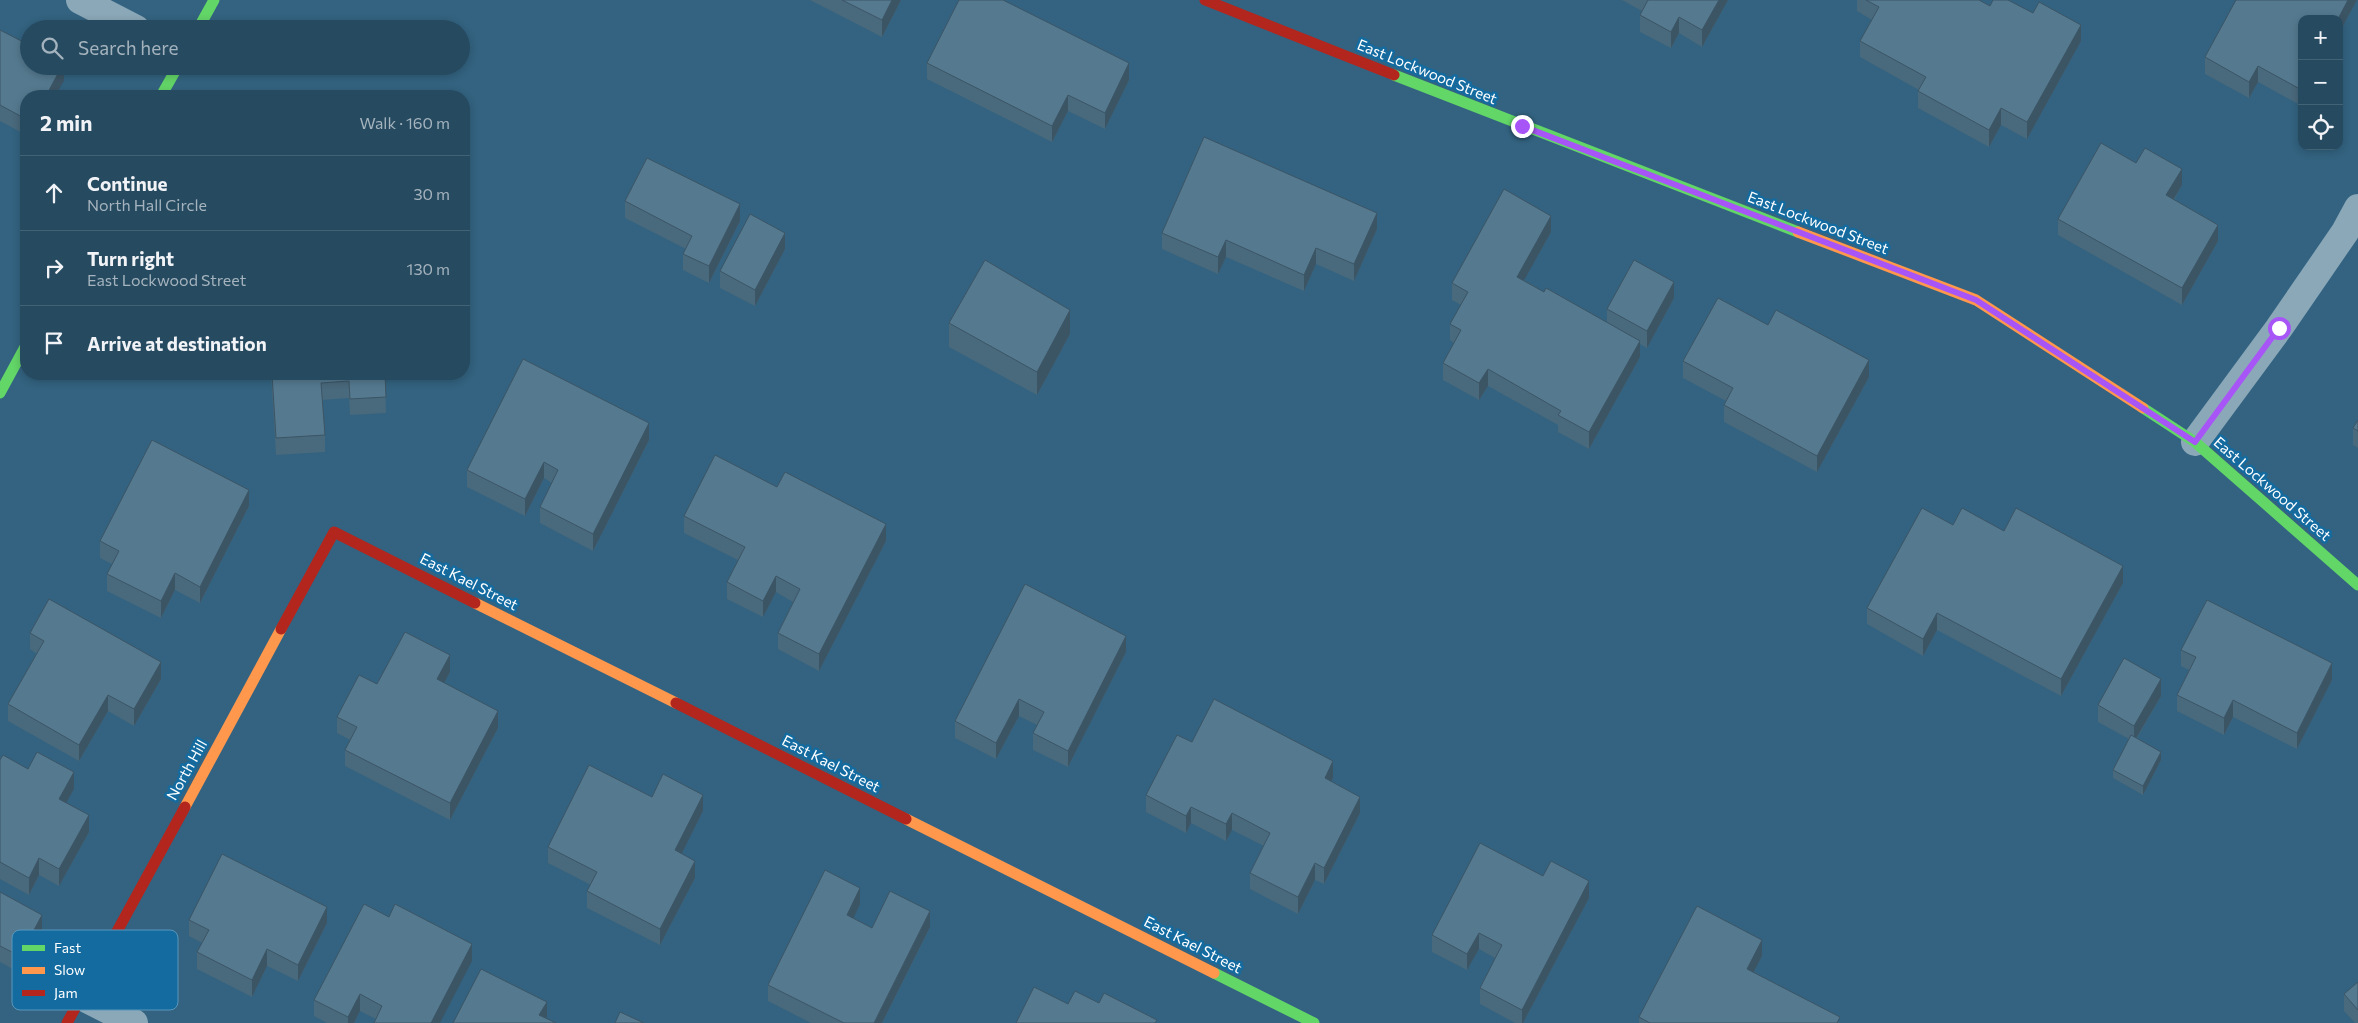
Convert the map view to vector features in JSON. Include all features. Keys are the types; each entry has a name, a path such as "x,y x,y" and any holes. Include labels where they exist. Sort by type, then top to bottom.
{"street":[{"path":"80,0 119,20"},
{"path":"203,20 214,0"},
{"name":"East Lockwood Street","path":"1205,0 1522,126 1976,300 2195,442 2358,585"},
{"path":"165,90 173,75"},
{"path":"2195,442 2279,328 2345,232 2358,208"},
{"path":"0,393 20,356"},
{"name":"North Hill","path":"117,930 334,532"},
{"name":"East Kael Street","path":"334,532 1314,1023"},
{"name":"North Hill","path":"67,1023 74,1010"},
{"path":"108,1010 134,1023"}],"building":[{"path":"842,0 892,0 882,20"},
{"path":"959,0 1003,0 1129,63 1105,113 1068,95 1052,126 927,63"},
{"path":"1648,0 1719,0 1702,30 1679,17 1671,32 1640,15"},
{"path":"1866,0 1979,0 1990,6 1993,0 2008,0 2033,13 2039,2 2081,25 2027,122 2001,108 1989,130 1918,91 1926,77 1860,41 1879,7"},
{"path":"2236,0 2348,0 2340,15 2298,15 2298,88 2258,66 2249,82 2205,57"},
{"path":"0,30 20,40 20,75 57,75 49,90 20,90 20,116 0,105"},
{"path":"1204,137 1377,213 1354,264 1316,248 1304,275 1226,240 1218,257 1162,233"},
{"path":"2101,143 2136,163 2145,148 2182,169 2166,195 2218,225 2182,288 2058,219"},
{"path":"647,158 740,204 709,266 683,254 692,236 625,201"},
{"path":"1504,189 1551,216 1517,277 1544,292 1546,288 1640,341 1589,432 1558,415 1561,411 1488,369 1479,383 1443,363 1461,330 1450,324 1468,292 1452,283"},
{"path":"750,214 785,233 755,290 720,271"},
{"path":"985,260 1070,310 1037,372 949,323"},
{"path":"1634,260 1674,282 1647,331 1607,309"},
{"path":"1718,298 1768,325 1776,310 1869,360 1817,456 1724,405 1733,388 1683,361"},
{"path":"523,359 649,423 593,534 540,507 558,470 544,462 525,499 467,470"},
{"path":"272,380 385,380 386,397 350,399 349,381 321,383 325,435 276,438"},
{"path":"2358,420 2358,431 2353,428"},
{"path":"152,440 249,490 200,587 175,573 161,601 107,574 119,551 100,541"},
{"path":"715,455 777,487 785,472 886,524 819,654 778,633 800,589 776,576 763,601 727,582 745,547 684,516"},
{"path":"1922,508 1953,525 1962,508 2004,531 2016,508 2123,566 2061,679 1937,613 1923,639 1867,608"},
{"path":"1025,584 1126,636 1068,751 1033,733 1044,712 1019,699 996,743 955,721"},
{"path":"49,599 161,662 134,709 108,695 79,745 8,704 44,641 30,633"},
{"path":"2207,600 2332,663 2297,733 2233,700 2224,718 2177,695 2196,657 2181,650"},
{"path":"405,632 450,655 437,679 498,711 450,803 345,750 357,727 337,717 359,675 377,684"},
{"path":"2124,658 2161,679 2134,726 2098,705"},
{"path":"1214,699 1333,761 1325,778 1360,797 1324,868 1315,863 1298,897 1250,873 1270,833 1232,813 1226,824 1191,807 1186,816 1146,795 1177,735 1192,742"},
{"path":"2131,735 2161,752 2143,786 2113,770"},
{"path":"37,752 74,772 59,799 89,815 59,869 39,858 29,878 0,862 0,760 3,755 28,769"},
{"path":"589,765 652,797 663,774 703,795 675,850 695,861 660,929 587,891 597,872 548,847"},
{"path":"1480,843 1543,876 1551,861 1589,881 1522,1010 1480,988 1502,945 1479,933 1467,954 1432,935"},
{"path":"222,854 327,907 298,965 267,949 252,980 197,952 209,930 189,920"},
{"path":"825,870 860,888 847,915 872,928 890,891 930,911 874,1023 844,1023 768,985"},
{"path":"0,892 42,915 34,930 12,930 12,952 0,946"},
{"path":"364,904 389,917 395,904 472,944 431,1023 374,1023 382,1006 360,994 348,1017 314,1000"},
{"path":"1697,906 1762,940 1747,969 1840,1017 1837,1023 1650,1023 1639,1017"},
{"path":"481,969 547,1002 539,1015 556,1023 453,1023"},
{"path":"2358,982 2358,1010 2344,994"},
{"path":"1034,987 1068,1004 1075,991 1099,1003 1104,993 1157,1020 1155,1023 1016,1023"},
{"path":"620,1012 644,1023 615,1023"}],"traffic: fast":[{"path":"203,20 214,0"},
{"path":"164,90 173,75"},
{"path":"1394,75 1798,232"},
{"path":"0,393 20,356"},
{"path":"2143,408 2195,442 2358,585"},
{"path":"1214,973 1314,1023"}],"traffic: slow":[{"path":"1798,232 1976,300 2143,408"},
{"path":"475,603 676,703"},
{"path":"185,807 281,629"},
{"path":"906,819 1214,973"}],"traffic: jam":[{"path":"1205,0 1394,75"},
{"path":"281,629 334,532 475,603"},
{"path":"676,703 906,819"},
{"path":"118,930 185,807"},
{"path":"67,1023 74,1010"}],"route":[{"path":"1522,126 1976,300 2195,442 2279,328"}]}
